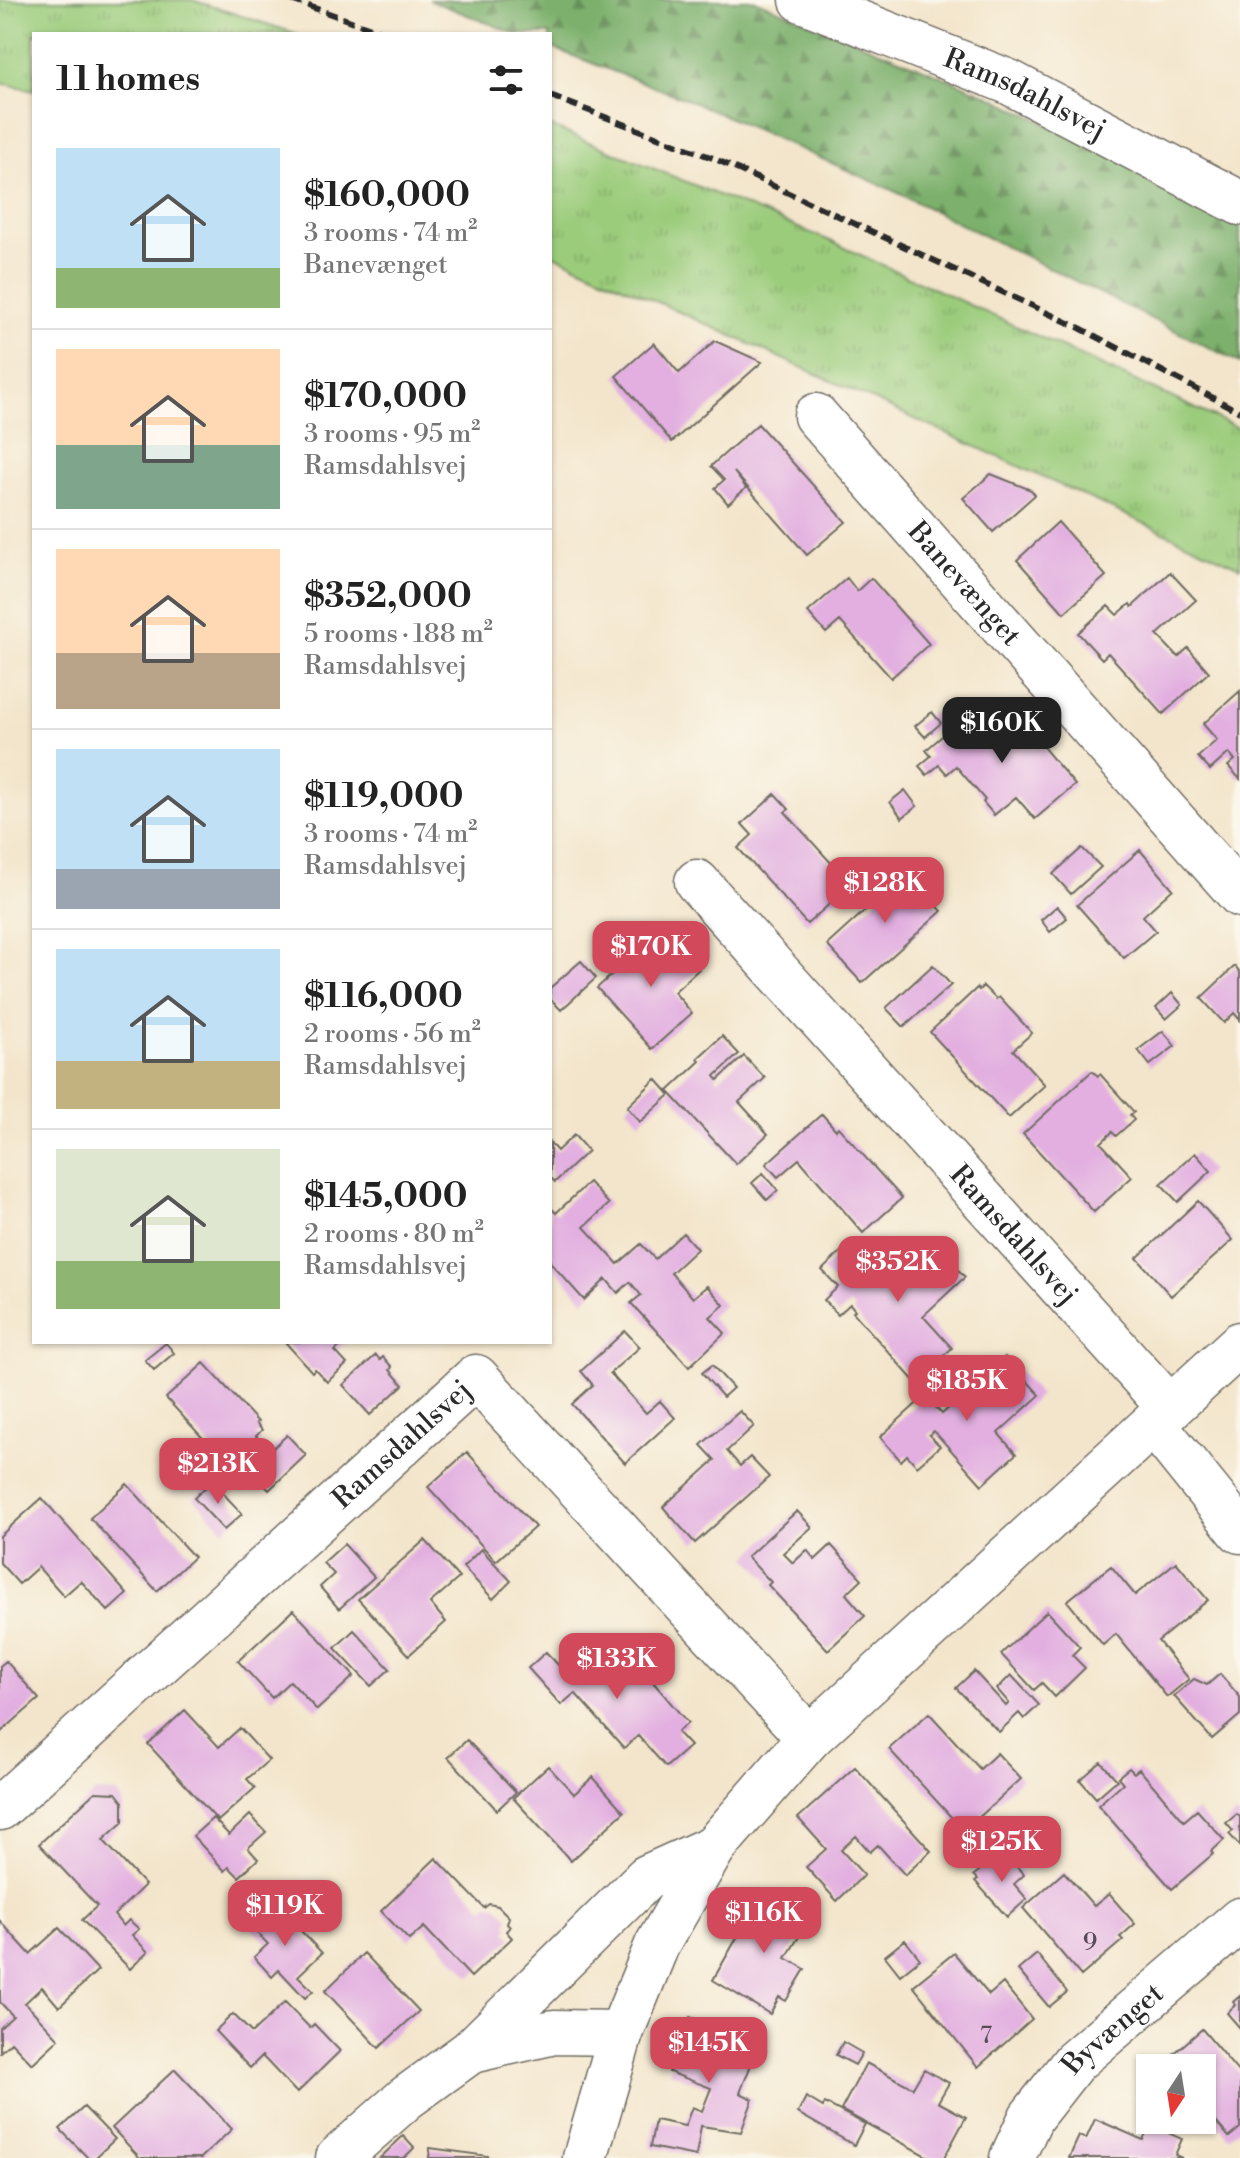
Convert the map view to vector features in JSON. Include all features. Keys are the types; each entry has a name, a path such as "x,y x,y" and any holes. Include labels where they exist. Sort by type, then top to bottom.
{"street":[{"name":"Ramsdahlsvej","path":"802,0 1009,82 1240,203"},
{"name":"Banevænget","path":"816,416 1240,895"},
{"name":"Ramsdahlsvej","path":"697,882 1162,1416 1240,1531"},
{"path":"585,2158 621,2033 657,1945 714,1847 809,1738 1240,1344"},
{"name":"Ramsdahlsvej","path":"0,1808 476,1377 809,1738"},
{"path":"338,2158 406,2098 471,2051 647,1877 714,1847"},
{"name":"Byvænget","path":"1012,2158 1031,2117 1074,2062 1240,1920"},
{"path":"471,2051 554,2032 621,2033"}],"green space":[{"path":"0,0 192,0 292,32 32,32 32,90 0,83"},
{"path":"429,0 755,0 990,96 1240,218 1240,363 892,190 696,103 552,48 552,32 511,32"},
{"path":"552,127 828,240 1240,429 1240,567 552,254"}],"building":[{"path":"715,341 762,362 672,442 616,376 654,343 679,373"},
{"path":"758,424 846,522 807,555 734,472 746,488 728,504 715,488 724,480 711,466"},
{"path":"991,474 1031,490 1035,495 993,532 963,498"},
{"path":"1058,522 1106,576 1064,613 1017,560"},
{"path":"1170,572 1196,600 1157,635 1178,657 1188,648 1209,672 1163,714 1108,653 1102,659 1078,633 1108,606 1117,615 1130,604 1132,607"},
{"path":"847,578 857,591 871,578 929,644 891,678 840,621 826,633 808,612"},
{"path":"1240,691 1240,779 1228,766 1235,760 1229,753 1210,770 1198,757 1217,740 1203,724"},
{"path":"1012,710 1075,785 1035,819 1016,797 994,815 956,766 947,774 939,765 927,775 919,766 931,756 926,750 964,717 980,737"},
{"path":"932,712 941,723 925,737 915,726"},
{"path":"905,790 917,806 902,818 890,802"},
{"path":"775,794 789,809 785,812 851,885 807,924 738,848 752,835 742,824"},
{"path":"1082,848 1101,867 1071,894 1053,874"},
{"path":"1140,850 1173,889 1143,916 1156,931 1124,958 1077,905"},
{"path":"893,860 942,911 862,983 827,945 893,885 880,872"},
{"path":"1057,906 1067,918 1050,932 1041,920"},
{"path":"662,929 699,969 674,992 692,1013 652,1049 597,988"},
{"path":"581,961 596,978 561,1010 552,1000 552,986"},
{"path":"933,965 951,985 904,1027 886,1008"},
{"path":"1235,966 1240,972 1240,1020 1234,1013 1224,1023 1201,998"},
{"path":"983,986 996,999 999,997 1032,1033 1013,1050 1045,1085 1009,1118 930,1032 977,988 979,990"},
{"path":"1172,993 1182,1005 1166,1019 1156,1008"},
{"path":"1163,1031 1175,1046 1150,1065 1138,1050"},
{"path":"722,1036 739,1054 715,1076 718,1080 744,1056 765,1078 739,1102 768,1134 736,1164 668,1091"},
{"path":"1092,1071 1098,1076 1100,1074 1134,1112 1130,1115 1134,1120 1116,1136 1112,1132 1101,1143 1132,1177 1094,1212 1023,1134"},
{"path":"656,1079 670,1095 640,1122 627,1107"},
{"path":"822,1114 836,1130 838,1127 902,1198 863,1233 799,1159 778,1177 766,1164"},
{"path":"574,1135 588,1151 555,1182 552,1179 552,1145 557,1151"},
{"path":"1195,1153 1211,1171 1178,1202 1161,1184"},
{"path":"763,1173 778,1190 767,1200 752,1183"},
{"path":"589,1182 609,1204 584,1227 618,1264 641,1244 655,1259 683,1233 697,1249 671,1273 693,1298 707,1286 724,1305 710,1317 725,1333 689,1367 631,1303 641,1295 630,1282 618,1293 606,1279 584,1300 552,1264 552,1209 556,1213"},
{"path":"1198,1201 1233,1240 1171,1296 1137,1258"},
{"path":"931,1241 965,1277 923,1316 952,1348 915,1382 853,1312 855,1310 850,1304 838,1315 824,1300 838,1287 822,1270 847,1246 882,1285"},
{"path":"625,1331 640,1347 610,1373 646,1413 660,1401 675,1418 625,1463 572,1404 593,1385 581,1371"},
{"path":"165,1344 174,1353 154,1370 145,1360"},
{"path":"287,1344 343,1344 335,1351 347,1364 327,1382 315,1369 312,1372"},
{"path":"376,1355 380,1360 383,1357 392,1367 390,1370 403,1385 370,1415 343,1385"},
{"path":"1005,1357 1040,1395 998,1433 1016,1454 982,1485 934,1431 929,1435 940,1446 917,1466 907,1455 901,1461 880,1437 925,1396 942,1414"},
{"path":"204,1363 262,1430 256,1436 261,1442 256,1446 258,1448 239,1462 234,1456 229,1460 223,1453 220,1457 166,1398"},
{"path":"712,1365 733,1388 723,1397 702,1373"},
{"path":"740,1411 754,1426 727,1451 740,1466 750,1457 769,1477 695,1543 663,1507 715,1460 701,1445"},
{"path":"287,1435 306,1455 269,1490 250,1470"},
{"path":"467,1452 535,1527 496,1561 428,1487"},
{"path":"212,1481 242,1514 224,1530 194,1498"},
{"path":"127,1484 194,1557 157,1591 90,1518"},
{"path":"42,1498 127,1594 108,1611 81,1581 64,1596 38,1567 19,1584 0,1563 0,1536"},
{"path":"797,1511 812,1527 783,1553 793,1563 807,1550 815,1560 831,1545 862,1579 846,1594 865,1616 828,1650 768,1585 771,1582 747,1557"},
{"path":"425,1540 459,1578 430,1603 446,1622 409,1655 358,1599"},
{"path":"344,1544 374,1577 339,1609 320,1587 334,1574 323,1563"},
{"path":"481,1549 511,1581 493,1599 463,1567"},
{"path":"1176,1562 1208,1600 1158,1641 1189,1679 1167,1697 1116,1634 1103,1645 1067,1601 1111,1566 1135,1595"},
{"path":"293,1610 354,1676 317,1710 290,1681 272,1698 238,1661"},
{"path":"1047,1611 1080,1647 1072,1655 1085,1668 1055,1697 1042,1683 1034,1690 1001,1654"},
{"path":"354,1630 390,1669 371,1686 335,1648"},
{"path":"595,1641 628,1679 641,1668 688,1723 677,1732 690,1746 666,1767 638,1736 624,1748 575,1693 561,1705 528,1668 546,1652 563,1670"},
{"path":"6,1661 39,1699 0,1733 0,1666"},
{"path":"974,1671 1006,1706 1009,1703 997,1689 1011,1675 1039,1705 1024,1719 1019,1713 999,1732 956,1688"},
{"path":"1220,1674 1240,1697 1240,1715 1212,1739 1174,1696 1194,1679 1207,1685"},
{"path":"185,1710 219,1747 240,1728 269,1760 247,1779 255,1788 218,1821 148,1744"},
{"path":"929,1713 980,1769 997,1753 1021,1779 964,1831 889,1749"},
{"path":"467,1740 516,1792 497,1810 448,1757"},
{"path":"1101,1762 1117,1780 1096,1798 1080,1780"},
{"path":"548,1766 574,1794 593,1777 624,1812 571,1861 513,1798"},
{"path":"855,1767 931,1851 905,1875 878,1845 870,1852 856,1836 841,1850 864,1875 837,1901 806,1867 826,1849 798,1818"},
{"path":"1129,1768 1134,1773 1139,1769 1184,1821 1197,1810 1224,1840 1211,1852 1213,1854 1172,1889 1098,1805 1123,1783 1118,1777"},
{"path":"95,1792 116,1793 123,1802 123,1822 103,1840 145,1885 114,1915 123,1926 129,1920 139,1929 132,1935 148,1952 130,1969 82,1920 97,1906 39,1844"},
{"path":"1237,1814 1240,1817 1240,1846 1229,1834 1233,1831 1226,1823"},
{"path":"250,1815 266,1832 248,1848 258,1859 239,1877 229,1867 225,1871 193,1836 213,1818 229,1835"},
{"path":"1004,1852 1024,1875 1014,1884 1027,1899 1007,1917 975,1881 978,1879 974,1875"},
{"path":"436,1858 484,1908 489,1904 498,1906 509,1917 507,1924 510,1927 506,1931 512,1938 471,1977 424,1927 409,1940 381,1911"},
{"path":"1064,1872 1094,1906 1109,1894 1135,1924 1120,1937 1123,1940 1081,1976 1023,1908"},
{"path":"763,1892 809,1920 786,1958 805,1969 786,2001 779,1997 770,2014 713,1980"},
{"path":"275,1904 322,1953 298,1976 313,1991 305,1998 279,1970 272,1977 254,1957 268,1944 251,1927"},
{"path":"0,1921 30,1954 59,1928 98,1970 59,2007 42,1987 25,2003 59,2039 32,2064 11,2042 0,2052 0,2028 13,2016 0,2002"},
{"path":"905,1940 920,1959 900,1975 885,1956"},
{"path":"364,1953 419,2011 379,2048 325,1991"},
{"path":"954,1953 989,1995 1003,1983 1032,2019 978,2067 913,1986"},
{"path":"1037,1954 1067,1992 1049,2007 1018,1970"},
{"path":"1240,1996 1240,2028 1227,2013"},
{"path":"285,2002 310,2028 314,2024 340,2051 297,2093 262,2056 250,2068 215,2031 233,2014 252,2033"},
{"path":"690,2017 759,2044 740,2093 753,2099 741,2132 701,2126 696,2156 650,2147 655,2120 685,2126 692,2107 702,2111 711,2088 669,2072"},
{"path":"1202,2029 1240,2074 1240,2128 1229,2137 1216,2122 1216,2054 1173,2054"},
{"path":"843,2042 862,2053 855,2065 836,2055"},
{"path":"866,2063 913,2088 924,2069 949,2083 938,2102 966,2117 944,2158 930,2158 841,2110"},
{"path":"175,2069 232,2129 201,2158 140,2158 112,2128"},
{"path":"806,2097 823,2107 825,2103 865,2124 854,2145 798,2113"},
{"path":"84,2107 115,2139 95,2158 88,2158 60,2129"},
{"path":"1095,2119 1143,2140 1146,2134 1171,2134 1182,2139 1175,2155 1182,2158 1069,2158 1079,2136 1086,2139"},
{"path":"403,2136 414,2148 404,2158 380,2158"},
{"path":"430,2148 488,2156 488,2158 429,2158"}],"railway":[{"path":"291,0 382,32"},
{"path":"552,97 713,158 1080,328 1240,412"}]}
